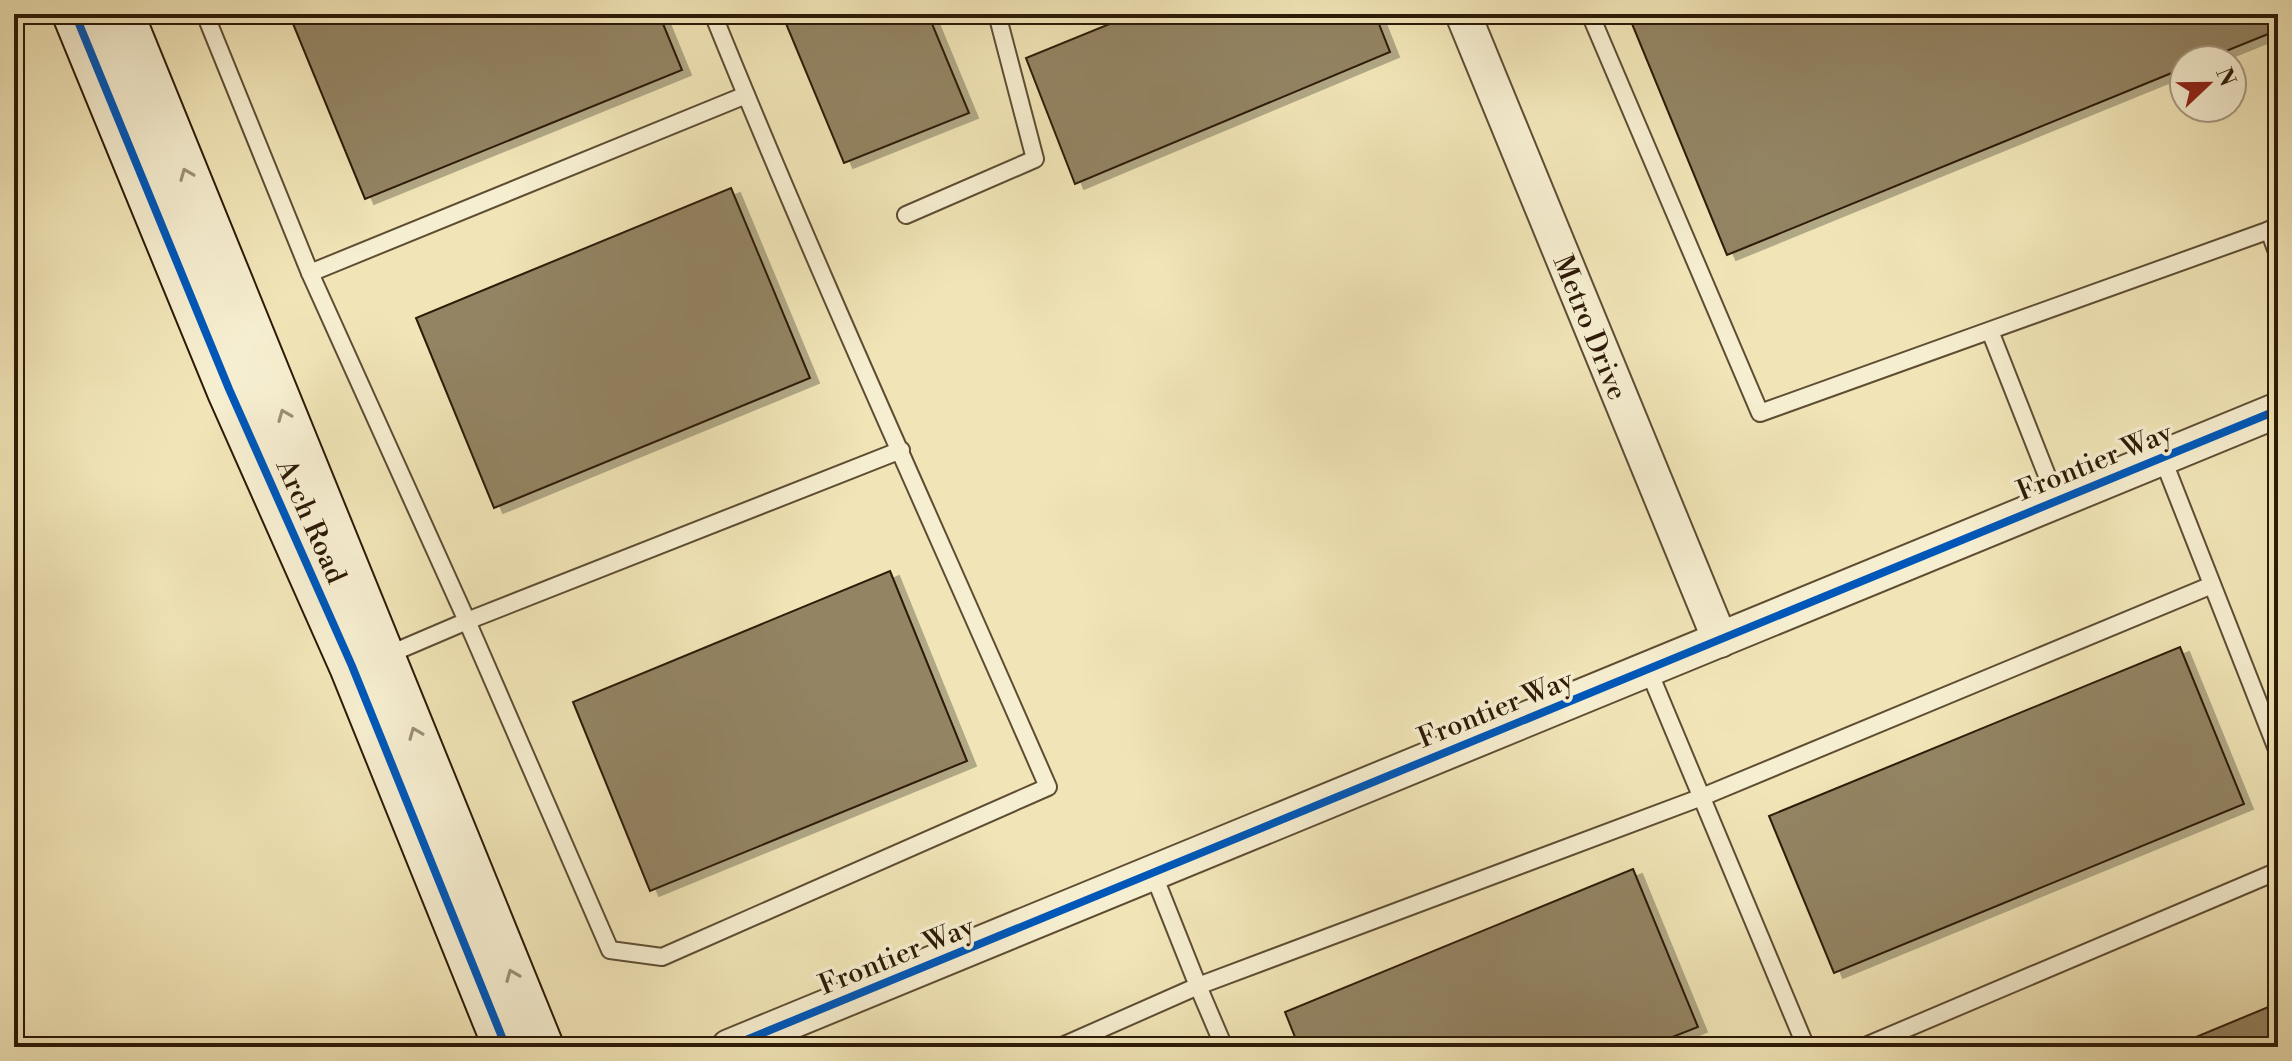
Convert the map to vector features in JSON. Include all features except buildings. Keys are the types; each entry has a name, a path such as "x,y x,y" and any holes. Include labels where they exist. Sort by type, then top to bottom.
{"street":[{"name":"Arch Road","path":"75,14 229,389 352,666 506,1047"},
{"name":"Arch Road","path":"121,14 541,1047"},
{"name":"Metro Drive","path":"1463,14 1720,640"},
{"name":"Frontier Way","path":"729,1047 2278,410"}],"lane":[{"path":"205,14 310,273 467,621 610,950 662,957 1048,787 713,14"},
{"path":"906,215 1035,159 997,14"},
{"path":"1590,14 1760,413 2273,229 2278,255"},
{"path":"310,273 746,95"},
{"path":"1990,331 2057,501"},
{"path":"384,657 467,621 901,450"},
{"path":"2162,457 2278,752"},
{"path":"1060,1047 1198,986 1702,797 2212,585"},
{"path":"1648,669 1806,1047"},
{"path":"1863,1047 2278,871"},
{"path":"1153,873 1224,1047"}],"cycle path":[{"path":"75,14 229,389 352,666 506,1047"},
{"path":"729,1047 2278,410"}]}
